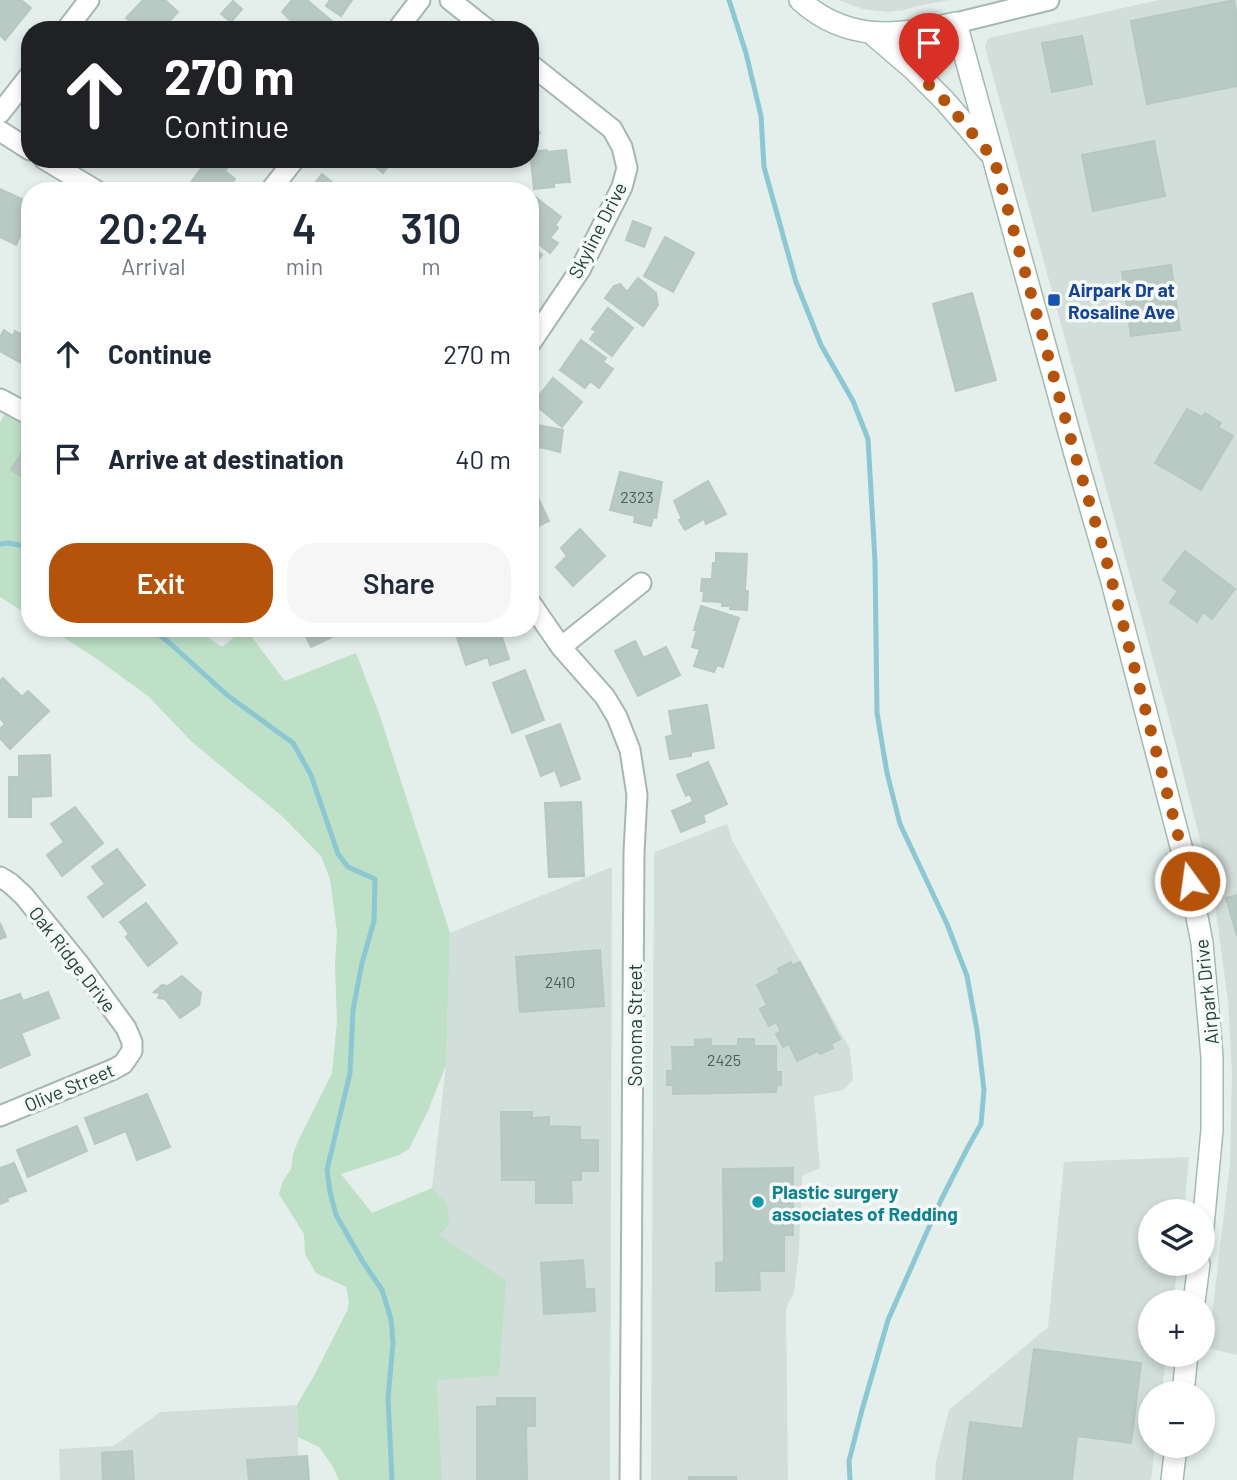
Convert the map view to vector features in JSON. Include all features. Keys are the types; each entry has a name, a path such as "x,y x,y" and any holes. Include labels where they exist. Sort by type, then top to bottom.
{"street":[{"path":"73,21 89,0"},
{"path":"404,21 420,0"},
{"path":"450,0 477,21"},
{"path":"800,0 835,23 848,28 893,34 925,30 1049,0"},
{"name":"Airpark Drive","path":"956,23 1105,555 1190,881 1202,943 1212,1057 1212,1130 1206,1199"},
{"path":"871,33 945,101 994,159"},
{"name":"Skyline Drive","path":"539,71 611,129 622,148 627,168 622,187 580,270 539,331"},
{"path":"0,113 21,86"},
{"path":"0,131 21,144"},
{"path":"59,168 82,182"},
{"path":"277,182 288,168"},
{"path":"0,399 21,410"},
{"path":"561,647 641,583"},
{"name":"Sonoma Street","path":"539,615 561,647 605,697 617,717 630,750 637,795 634,852 630,1480"},
{"name":"Oak Ridge Drive","path":"0,877 24,896 80,965 126,1027 132,1042 132,1051"},
{"name":"Olive Street","path":"0,1116 114,1069 122,1064 132,1051"},
{"path":"1172,1480 1175,1458"}],"shaded area":[{"path":"838,0 949,0 888,12 863,9"},
{"path":"1159,0 1237,0 1237,1355 1215,1350 1215,1290 1230,1164 1232,1073 1228,1000 1213,890 1169,718 985,47 989,38"},
{"path":"727,824 732,840 850,1049 853,1080 843,1090 814,1096 820,1168 802,1176 794,1293 786,1308 788,1480 651,1480 654,858 655,852"},
{"path":"612,867 610,1480 442,1480 437,1380 439,1235 447,1203 432,1188 446,1065 450,933"},
{"path":"1189,1157 1185,1199 1138,1199 1138,1276 1176,1276 1175,1290 1138,1290 1138,1367 1165,1367 1163,1381 1138,1381 1138,1458 1154,1458 1151,1480 935,1480 936,1462 949,1410 1048,1327 1064,1162"},
{"path":"297,1405 299,1480 60,1480 59,1449 114,1446 160,1412"}],"green space":[{"path":"5,413 21,422 21,610 0,597 0,423"},
{"path":"63,637 207,637 222,647 234,637 252,637 285,681 356,653 380,716 450,933 446,1065 428,1111 409,1149 399,1155 341,1174 372,1213 432,1188 447,1203 449,1224 439,1235 506,1281 499,1375 437,1380 442,1480 339,1480 319,1447 298,1437 297,1405 347,1311 349,1302 346,1287 316,1273 305,1254 304,1234 279,1194 291,1169 299,1139 332,1073 337,1022 337,932 330,879 321,856 283,817 192,742 148,696"}],"building":[{"path":"0,0 21,0 31,8 5,40 0,35"},
{"path":"143,0 165,0 178,12 170,21 130,21 126,18"},
{"path":"292,0 307,0 332,21 291,21 282,12"},
{"path":"330,0 352,0 341,16 326,6"},
{"path":"1234,0 1237,15 1237,86 1147,104 1131,21"},
{"path":"233,1 242,9 232,21 221,14"},
{"path":"1082,36 1092,84 1052,92 1042,43"},
{"path":"1154,141 1165,196 1093,211 1082,155"},
{"path":"566,150 570,182 554,183 554,187 539,188 539,182 533,182 532,168 539,168 539,151"},
{"path":"201,168 227,168 225,171 235,179 233,182 191,182"},
{"path":"322,174 332,182 316,182"},
{"path":"0,189 21,199 21,234 16,245 0,237"},
{"path":"539,200 561,217 555,225 558,228 550,238 558,243 550,253 539,244"},
{"path":"633,221 651,228 644,247 626,240"},
{"path":"665,237 694,253 673,292 644,276"},
{"path":"1171,265 1180,330 1131,336 1122,272"},
{"path":"638,278 656,293 658,305 643,326 605,298 614,286 620,284 627,292"},
{"path":"972,293 996,380 956,391 933,304"},
{"path":"608,308 633,328 612,356 590,339 596,331 592,329"},
{"path":"4,330 13,336 15,331 21,334 21,363 0,351 0,337"},
{"path":"581,340 606,358 603,362 613,369 599,388 590,381 585,388 560,370"},
{"path":"553,378 582,402 562,427 539,408 539,396"},
{"path":"1187,409 1202,417 1205,413 1221,423 1218,427 1233,436 1201,490 1155,463"},
{"path":"539,425 563,430 560,452 540,447"},
{"path":"21,454 21,476 11,470"},
{"path":"620,472 662,482 656,518 653,517 651,526 634,522 635,516 610,510"},
{"path":"708,481 726,514 706,524 704,519 685,530 674,501"},
{"path":"539,500 549,521 539,526"},
{"path":"580,529 605,556 573,586 556,567 567,556 561,548"},
{"path":"1185,551 1235,589 1212,619 1203,612 1197,622 1170,602 1178,591 1163,580"},
{"path":"716,553 747,554 747,610 730,609 730,606 722,606 722,602 703,601 702,579 712,579"},
{"path":"701,606 739,618 723,667 717,665 714,672 694,666 700,649 692,647"},
{"path":"306,637 332,637 311,647"},
{"path":"457,637 502,637 509,659 490,665 488,657 466,665"},
{"path":"635,641 645,661 645,657 666,647 680,675 638,696 615,651"},
{"path":"525,670 544,720 512,733 493,683"},
{"path":"3,678 22,697 28,691 49,711 10,749 0,738 0,729 5,724 0,718 0,681"},
{"path":"707,705 714,748 691,752 691,756 670,759 666,737 673,735 669,711"},
{"path":"560,724 580,779 561,786 555,770 541,776 526,736"},
{"path":"50,755 51,796 31,797 31,817 9,817 9,777 19,777 19,756"},
{"path":"708,762 727,804 703,815 705,822 681,832 672,811 693,802 690,794 686,796 677,775"},
{"path":"581,802 584,876 549,877 545,803"},
{"path":"75,807 103,843 62,876 47,855 64,842 51,824"},
{"path":"117,849 145,885 103,917 88,897 105,884 92,867"},
{"path":"1237,895 1237,936 1226,898"},
{"path":"146,903 177,943 148,966 126,937 129,934 120,922"},
{"path":"0,923 6,937 0,939"},
{"path":"600,950 604,1006 520,1012 516,957"},
{"path":"791,962 792,966 800,962 840,1039 831,1044 833,1048 820,1054 818,1051 797,1061 789,1044 783,1047 776,1034 781,1031 776,1022 769,1026 760,1009 767,1005 757,985 780,973 778,969"},
{"path":"182,976 201,993 199,1005 180,1018 165,999 158,998 160,993 154,992 162,985 168,986"},
{"path":"48,992 59,1018 21,1033 30,1055 0,1068 0,1001 20,994 23,1001"},
{"path":"711,1039 711,1046 738,1046 738,1039 754,1039 754,1046 776,1046 776,1072 781,1072 781,1085 777,1085 776,1092 673,1094 673,1085 667,1085 667,1071 673,1071 672,1047 695,1047 695,1040"},
{"path":"147,1094 170,1147 137,1160 126,1131 95,1144 85,1118"},
{"path":"501,1112 532,1112 532,1118 549,1117 549,1126 580,1127 580,1140 598,1140 598,1171 581,1171 581,1180 571,1180 572,1203 536,1203 536,1180 502,1180"},
{"path":"77,1126 87,1151 28,1177 17,1150"},
{"path":"14,1163 26,1191 7,1198 8,1201 0,1204 0,1168"},
{"name":"Plastic surgery associates of Redding","path":"793,1168 793,1235 784,1235 784,1271 759,1271 760,1290 716,1291 716,1263 724,1262 723,1169"},
{"path":"583,1260 585,1289 594,1289 595,1311 544,1314 541,1263"},
{"path":"1034,1349 1138,1363 1138,1367 1140,1367 1131,1443 1077,1436 1072,1480 963,1480 970,1422 1023,1429"},
{"path":"497,1398 535,1398 535,1426 526,1426 527,1480 477,1480 477,1407 497,1406"},
{"path":"132,1451 134,1480 103,1480 102,1453"},
{"path":"307,1456 309,1480 249,1480 247,1460"},
{"path":"689,1477 736,1477 736,1480 689,1480"}],"waterway":[{"path":"729,0 746,53 761,116 764,167 796,282 821,345 853,401 868,439 875,561 877,713 887,773 900,824 947,924 967,976 984,1090 981,1124 941,1200 888,1320 849,1461 850,1480"},
{"path":"0,544 21,545"},
{"path":"162,637 227,695 293,743 311,775 338,854 348,867 375,879 374,921 353,1010 350,1073 327,1170 336,1215 382,1290 391,1319 393,1343 388,1398 392,1480"}],"place":[{"name":"Airpark Dr at Rosaline Ave","path":"1054,300"},
{"name":"Plastic surgery associates of Redding","path":"758,1202"}],"route":[{"path":"929,85 994,159 1105,555 1190,881"}]}
